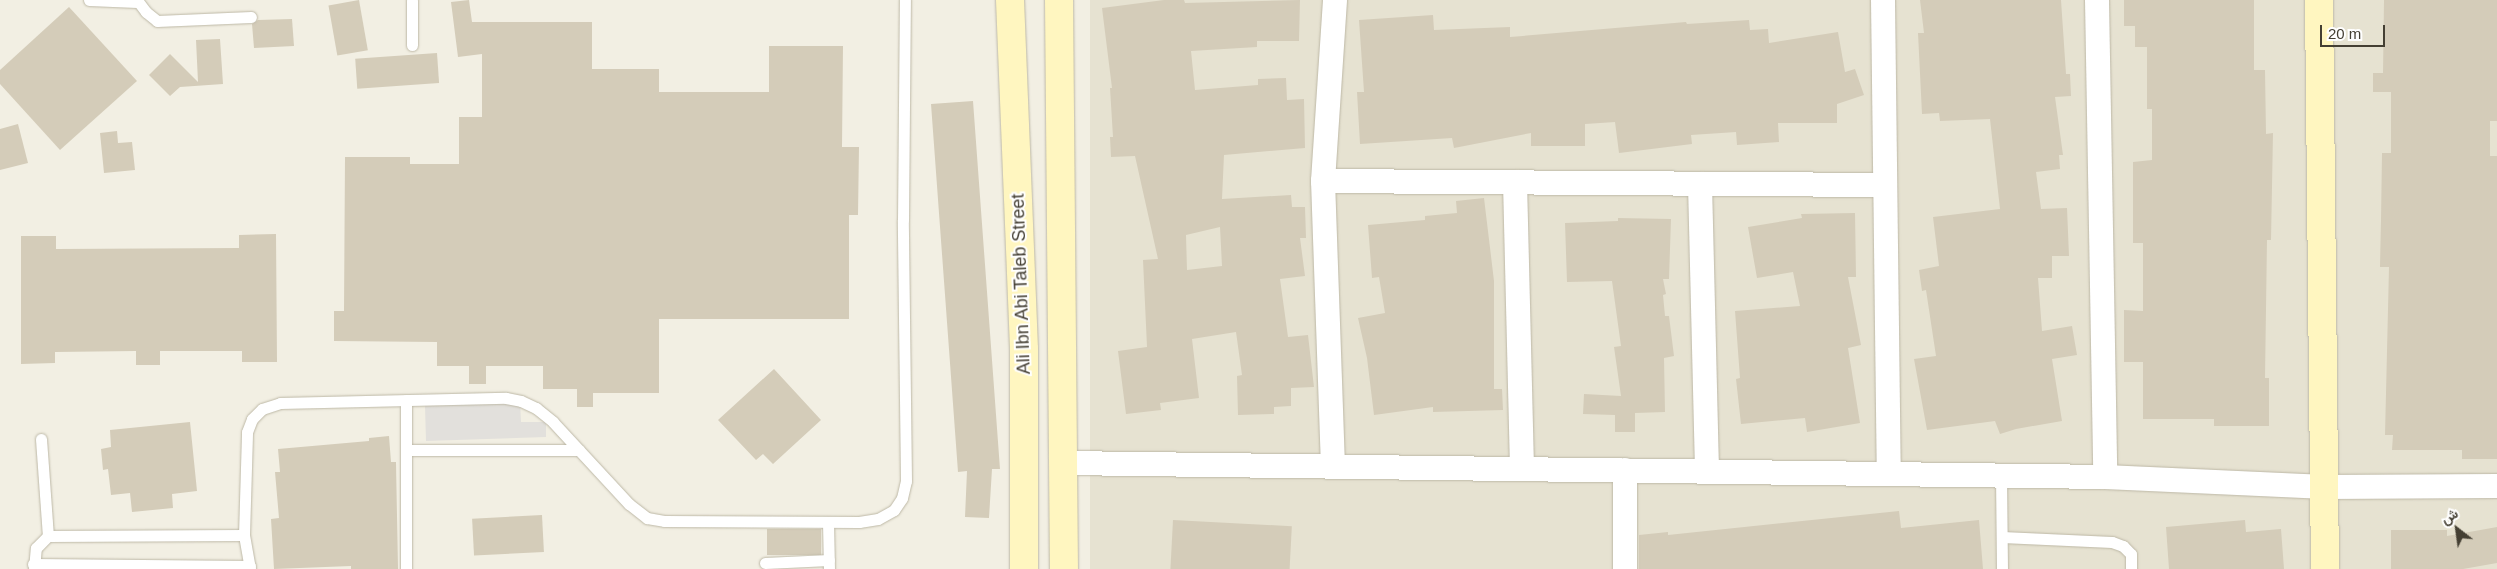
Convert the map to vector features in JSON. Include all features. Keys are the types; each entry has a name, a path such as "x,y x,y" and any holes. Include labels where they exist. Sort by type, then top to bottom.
{"street":[{"name":"Ali Ibn Abi Taleb Street","path":"1010,0 1024,350 1024,569"},
{"path":"1059,0 1064,569"},
{"path":"1333,466 1323,180 1335,0"},
{"path":"1883,0 1889,474"},
{"path":"2097,0 2105,477"},
{"path":"2319,0 2326,487 2325,569"},
{"path":"1323,180 1885,186"},
{"path":"1515,182 1522,469"},
{"path":"1700,184 1707,471"},
{"path":"1064,463 2000,475 2105,477 2326,487 2497,486"},
{"path":"1625,470 1625,569"}],"lane":[{"path":"89,0 137,1 158,21 251,17"},
{"path":"412,0 412,45"},
{"path":"244,535 48,536 36,548 34,567 250,567 244,535 247,432 252,419 262,409 280,402 506,398 521,400 536,408 553,422 629,504 646,518 664,521 828,522 878,519 894,510 902,498 906,481 903,220 905,0"},
{"path":"406,400 406,569"},
{"path":"41,439 48,536"},
{"path":"406,450 579,450"},
{"path":"2000,475 2002,569"},
{"path":"765,563 829,564 828,522"},
{"path":"2002,537 2112,542 2123,546 2131,554 2131,569"}],"shaded area":[{"path":"1090,0 2497,0 2497,569 1090,569"},
{"path":"520,402 521,422 546,422 546,437 426,441 425,406"}],"building":[{"path":"359,0 368,50 337,56 328,5"},
{"path":"469,0 472,22 592,22 592,69 659,69 659,92 769,92 769,46 843,46 842,147 859,147 858,215 849,215 849,319 659,319 659,393 593,393 593,407 577,407 577,389 543,389 543,366 486,366 486,384 469,384 469,366 437,366 437,342 334,341 334,311 344,311 345,157 410,157 410,164 459,164 459,117 482,117 482,54 458,57 451,2"},
{"path":"1164,0 1184,0 1185,3 1300,0 1299,41 1257,41 1257,47 1191,51 1195,90 1258,85 1258,79 1286,78 1287,100 1304,99 1305,148 1224,155 1222,199 1291,195 1292,207 1305,207 1306,238 1300,238 1305,276 1280,279 1288,337 1308,335 1314,387 1291,388 1291,406 1274,407 1274,414 1238,415 1237,376 1242,375 1236,332 1192,339 1199,398 1160,403 1161,410 1126,414 1118,351 1147,347 1143,260 1158,259 1135,156 1111,157 1110,137 1113,137 1110,88 1112,88 1102,8","holes":["1220,227 1222,266 1187,270 1186,235"]},
{"path":"1920,0 2061,0 2066,74 2070,74 2071,96 2055,97 2063,155 2059,155 2060,169 2036,172 2041,209 2067,208 2069,256 2052,256 2052,278 2038,278 2042,331 2072,326 2077,355 2052,359 2062,421 2016,429 2000,434 1995,421 1927,430 1914,359 1936,356 1926,290 1922,291 1919,270 1939,266 1933,217 2000,209 1990,119 1940,121 1939,113 1922,114 1918,33 1924,33"},
{"path":"2124,0 2254,0 2254,70 2265,70 2266,134 2273,133 2271,240 2267,240 2265,378 2269,378 2269,426 2214,426 2214,419 2143,419 2143,362 2124,362 2124,310 2143,311 2143,243 2133,243 2133,162 2152,160 2152,109 2147,109 2147,47 2135,47 2135,26 2124,26"},
{"path":"2384,0 2497,0 2497,121 2490,121 2490,156 2497,156 2497,459 2462,459 2462,450 2392,450 2393,435 2385,435 2389,267 2380,267 2382,153 2391,153 2391,92 2373,92 2373,73 2383,73"},
{"path":"69,7 137,81 60,150 0,84 0,70"},
{"path":"1433,15 1434,30 1510,27 1510,37 1686,22 1687,24 1749,20 1750,30 1768,29 1769,43 1838,32 1845,72 1855,69 1864,95 1837,104 1837,123 1778,123 1779,142 1737,145 1736,132 1691,135 1692,144 1619,153 1615,122 1585,124 1585,146 1531,146 1531,133 1454,148 1452,138 1360,144 1357,92 1364,92 1359,20"},
{"path":"292,19 294,46 254,48 252,24 258,20"},
{"path":"220,39 223,84 180,87 170,96 149,75 170,54 198,82 196,40"},
{"path":"437,53 439,83 357,89 355,59"},
{"path":"973,101 1000,469 992,469 989,518 965,517 967,471 958,472 931,104"},
{"path":"18,124 28,163 0,170 0,129"},
{"path":"117,131 118,143 132,142 135,170 104,173 100,133"},
{"path":"1484,198 1494,281 1494,389 1502,389 1503,410 1433,412 1433,407 1374,415 1367,358 1358,318 1385,313 1379,277 1372,278 1368,225 1425,220 1425,216 1457,213 1456,201"},
{"path":"1855,213 1856,277 1848,277 1861,345 1848,348 1860,423 1807,432 1805,418 1741,424 1736,379 1740,378 1735,311 1800,306 1793,272 1757,278 1748,227 1802,218 1801,214"},
{"path":"1618,218 1671,219 1669,279 1663,279 1666,294 1663,295 1665,316 1669,316 1674,356 1664,358 1665,412 1635,413 1635,432 1615,432 1615,415 1583,414 1584,394 1621,396 1614,347 1621,346 1612,281 1567,282 1565,223 1618,221"},
{"path":"276,234 277,362 242,362 242,351 160,351 160,365 136,365 136,351 55,352 55,363 21,364 21,236 56,236 56,249 239,248 239,235"},
{"path":"774,369 821,420 773,464 763,454 756,460 718,420"},
{"path":"190,422 197,491 172,494 173,508 132,512 130,493 111,495 108,469 103,470 101,449 111,447 110,430"},
{"path":"389,436 391,462 396,462 398,569 351,569 351,566 274,569 271,519 279,518 275,472 280,472 278,449 369,441 369,438"},
{"path":"1899,511 1901,528 1979,520 1983,569 1639,569 1639,535 1668,532 1668,535"},
{"path":"542,515 544,552 474,556 472,519"},
{"path":"1173,520 1292,526 1290,569 1170,569"},
{"path":"2245,520 2246,532 2281,529 2284,569 2169,569 2166,527"},
{"path":"2497,527 2497,563 2463,569 2391,569 2391,530 2447,530 2447,536"},
{"path":"767,529 821,529 821,555 767,555"}]}
